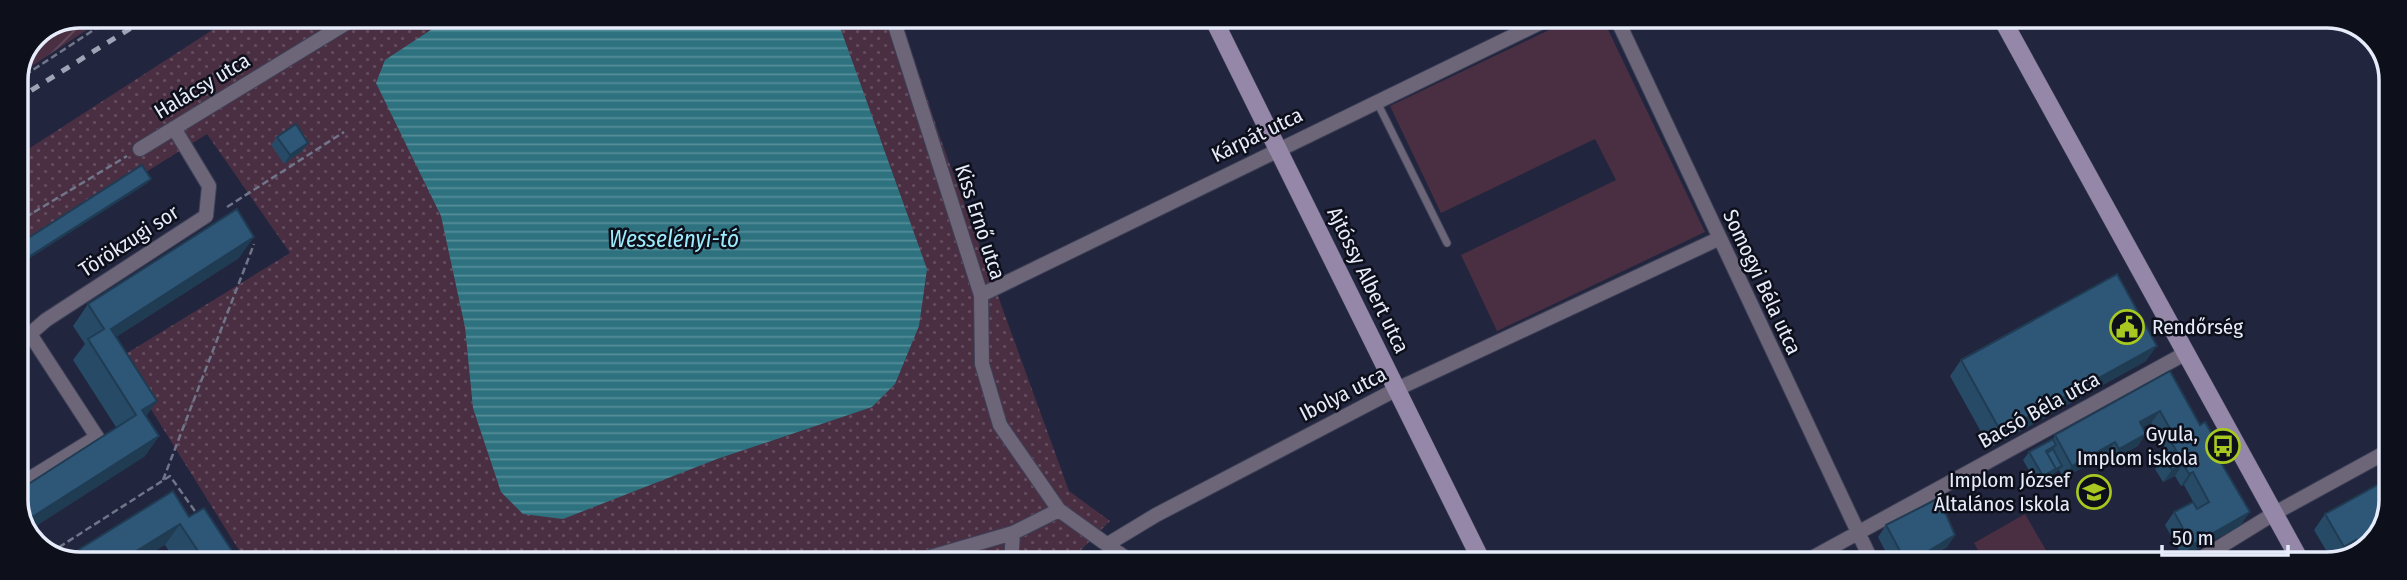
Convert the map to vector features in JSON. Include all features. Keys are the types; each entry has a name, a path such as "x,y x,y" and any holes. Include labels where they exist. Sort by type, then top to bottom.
{"street":[{"name":"Halácsy utca","path":"140,149 338,28"},
{"name":"Kiss Ernő utca","path":"896,28 981,295 982,364 1000,425 1059,510"},
{"name":"Ajtóssy Albert utca","path":"1218,28 1477,552"},
{"name":"Kárpát utca","path":"981,295 1529,28"},
{"name":"Somogyi Béla utca","path":"1621,28 1867,552"},
{"path":"2007,28 2296,552"},
{"name":"Törökzugi sor","path":"30,334 206,216 209,186 174,128"},
{"name":"Ibolya utca","path":"1108,544 1156,515 1397,389 1718,239"},
{"path":"28,480 97,437 30,334"},
{"name":"Bacsó Béla utca","path":"1823,552 2186,353"},
{"path":"2212,552 2275,513 2379,456"},
{"path":"950,552 1013,533 1059,510 1118,552"},
{"path":"1012,552 1013,533"}],"lane":[{"path":"1376,101 1447,243"}],"path":[{"path":"29,73 97,28"},
{"path":"227,207 344,132"},
{"path":"28,216 140,149"},
{"path":"163,480 254,244"},
{"path":"59,547 170,476 201,519"}],"shaded area":[{"path":"90,28 30,67 37,51 51,37 70,29"},
{"path":"215,28 904,28 940,137 1069,491 1110,521 1079,552 240,552 119,358 290,253 207,134 28,246 28,149"},
{"path":"1553,28 1607,28 1705,232 1497,331 1461,255 1616,180 1595,139 1441,213 1390,106"},
{"path":"2025,514 2047,552 1979,552 1974,543"}],"water":[{"name":"Wesselényi-tó","path":"434,28 840,28 927,269 919,326 895,384 872,407 717,459 563,519 523,514 501,492 473,408 465,327 441,216 376,83 385,60"}],"building":[{"path":"296,124 308,143 290,155 277,137"},
{"path":"142,165 151,179 28,257 28,238"},
{"path":"237,209 254,237 111,329 157,401 142,410 159,436 31,518 28,484 136,415 88,339 104,329 88,304"},
{"path":"2117,274 2157,346 2001,432 1961,360"},
{"path":"2170,371 2200,425 2205,422 2226,458 2220,461 2250,512 2192,545 2174,512 2193,502 2197,509 2209,502 2193,472 2189,474 2183,464 2172,470 2164,457 2176,450 2171,442 2176,439 2160,411 2140,422 2146,434 2119,449 2115,442 2072,466 2055,435"},
{"path":"2053,439 2056,445 2046,451 2056,469 2043,476 2029,452"},
{"path":"2053,449 2062,466 2056,469 2047,453"},
{"path":"2379,484 2375,520 2357,542 2344,547 2325,514"},
{"path":"173,491 189,517 204,508 233,552 199,552 180,524 135,552 76,552"},
{"path":"1939,498 1955,535 1927,552 1901,552 1886,525"}],"railway":[{"path":"28,92 131,28"}],"place":[{"name":"Rendőrség","path":"2127,327"},
{"name":"Gyula, Implom iskola","path":"2223,446"},
{"name":"Implom József Általános Iskola","path":"2094,492"}]}
